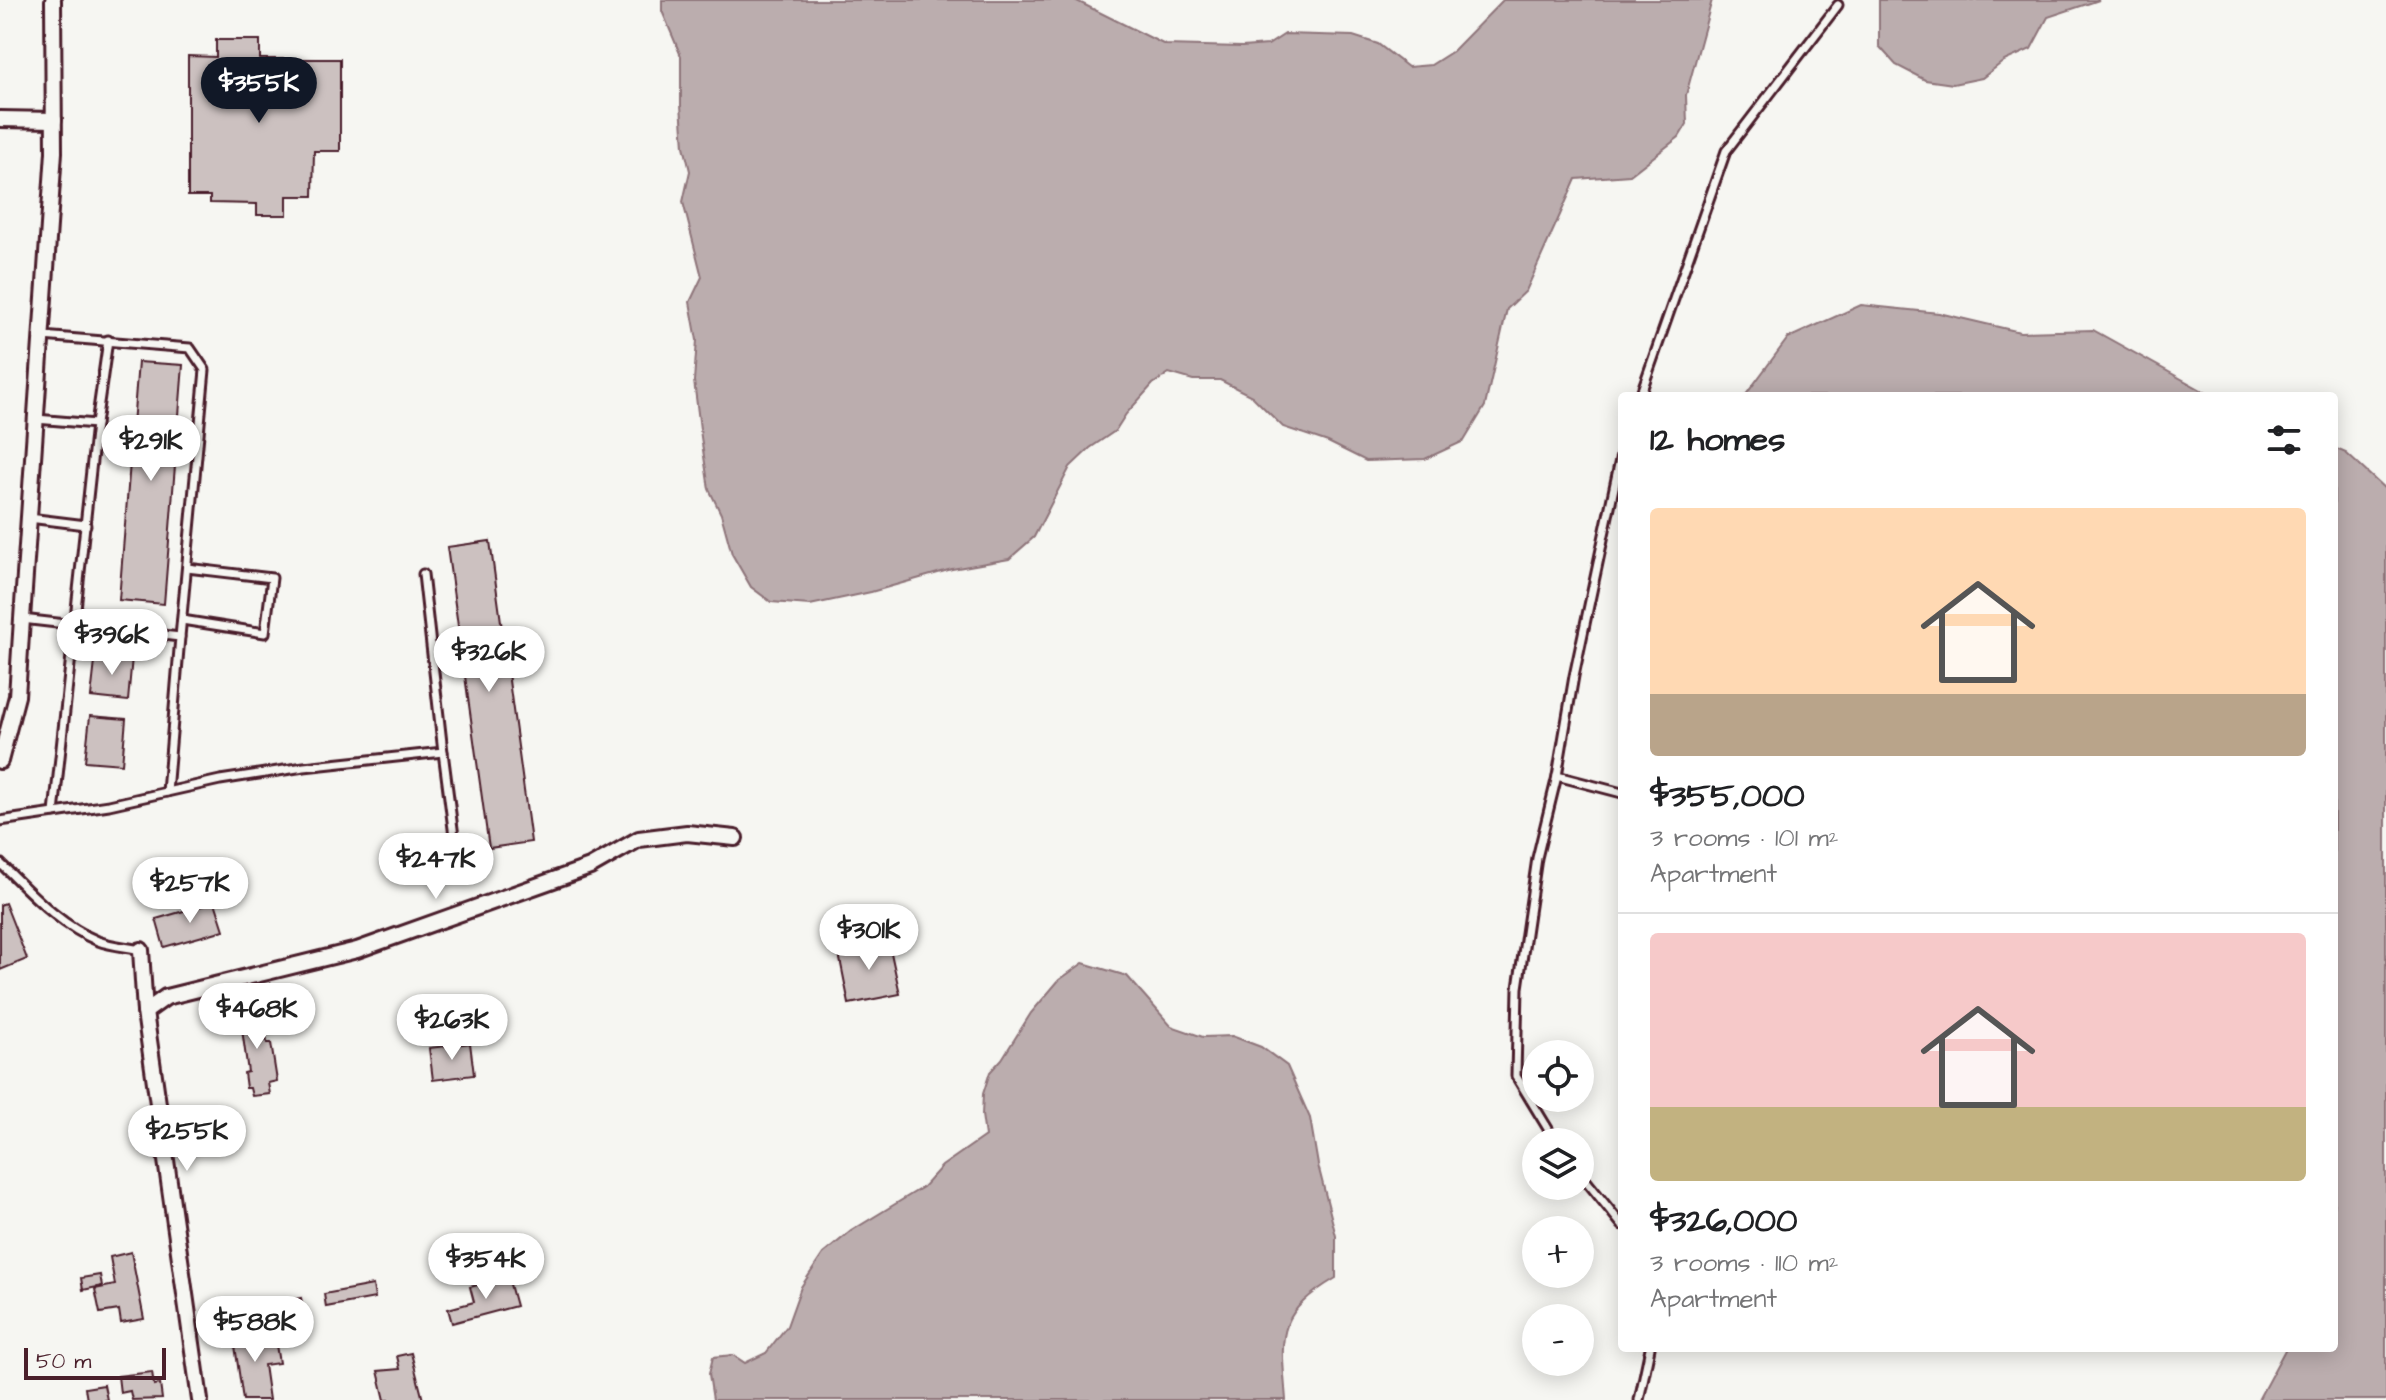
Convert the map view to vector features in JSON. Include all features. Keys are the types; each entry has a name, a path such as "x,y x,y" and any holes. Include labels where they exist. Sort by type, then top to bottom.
{"street":[{"path":"0,761 17,696 54,120 53,0"},
{"path":"0,119 54,120"},
{"path":"145,1012 166,997 357,950 590,867 639,839 687,833 735,838"},
{"path":"141,950 145,1012 200,1400"}],"lane":[{"path":"1641,392 1726,151 1838,5"},
{"path":"42,336 190,348 205,370 167,792"},
{"path":"54,813 108,340"},
{"path":"36,419 96,424"},
{"path":"1548,1128 1516,1076 1518,988 1537,858 1557,776 1574,676 1618,469"},
{"path":"29,518 86,525"},
{"path":"182,620 265,633 272,578 187,568"},
{"path":"423,574 455,844"},
{"path":"22,619 180,637"},
{"path":"0,821 109,805 220,780 290,769 443,752"},
{"path":"1557,776 1618,792"},
{"path":"0,863 49,910 80,932 100,942 141,950"},
{"path":"1594,1190 1618,1220"},
{"path":"1639,1400 1649,1352"}],"shaded area":[{"path":"662,0 1075,0 1165,45 1242,47 1268,45 1285,34 1353,36 1378,44 1408,67 1431,65 1453,51 1503,0 1712,0 1686,95 1687,124 1679,137 1630,175 1576,179 1526,291 1507,309 1485,406 1464,441 1425,459 1366,461 1328,442 1283,427 1252,396 1220,380 1193,380 1169,373 1153,384 1115,431 1070,467 1034,537 1009,559 952,569 810,605 771,602 751,587 732,554 721,514 709,489 694,381 697,340 690,302 702,277 683,202 690,171 684,146 681,56 662,11"},
{"path":"1879,0 2099,0 2048,17 2031,49 2004,61 1982,78 1953,84 1925,80 1896,65 1879,46"},
{"path":"1861,305 1939,313 2020,332 2093,330 2205,392 1748,392 1788,338"},
{"path":"2338,450 2346,453 2386,490 2386,1400 2258,1400 2284,1352 2338,1352"},
{"path":"1083,963 1127,976 1171,1026 1203,1037 1232,1036 1261,1047 1287,1066 1310,1118 1336,1236 1336,1278 1301,1304 1286,1328 1283,1359 1286,1400 713,1400 709,1374 713,1357 733,1355 745,1363 766,1353 787,1326 801,1287 823,1254 851,1231 923,1187 942,1166 985,1136 983,1094 990,1072 1002,1059 1031,1013 1059,980"}],"building":[{"path":"216,40 260,40 260,59 340,59 340,151 314,151 313,196 287,196 287,215 257,215 257,204 210,203 210,196 188,196 188,56 216,57"},
{"path":"138,362 183,365 164,604 119,600"},
{"path":"490,541 531,842 489,848 447,547"},
{"path":"96,653 132,657 128,701 91,697"},
{"path":"90,716 126,719 122,764 85,761"},
{"path":"215,902 224,930 164,947 156,919"},
{"path":"5,903 27,959 0,970 0,905"},
{"path":"888,939 900,994 849,1004 838,949"},
{"path":"262,1005 267,1043 271,1043 277,1081 268,1083 270,1094 252,1096 250,1088 246,1088 244,1073 248,1072 239,1008"},
{"path":"470,1043 474,1075 433,1080 429,1048"},
{"path":"131,1252 144,1319 121,1323 119,1310 100,1313 95,1289 115,1285 110,1257"},
{"path":"100,1275 102,1286 83,1290 81,1278"},
{"path":"508,1277 516,1306 452,1323 448,1309 474,1302 470,1287"},
{"path":"373,1285 375,1298 326,1307 324,1294"},
{"path":"301,1298 305,1315 290,1318 286,1301"},
{"path":"274,1333 279,1363 264,1365 269,1400 243,1400 234,1339"},
{"path":"411,1353 423,1400 385,1400 378,1371 400,1369 397,1356"},
{"path":"152,1372 154,1385 160,1384 162,1399 132,1400 130,1391 120,1393 118,1376"},
{"path":"104,1385 107,1400 87,1400 85,1388"}]}
